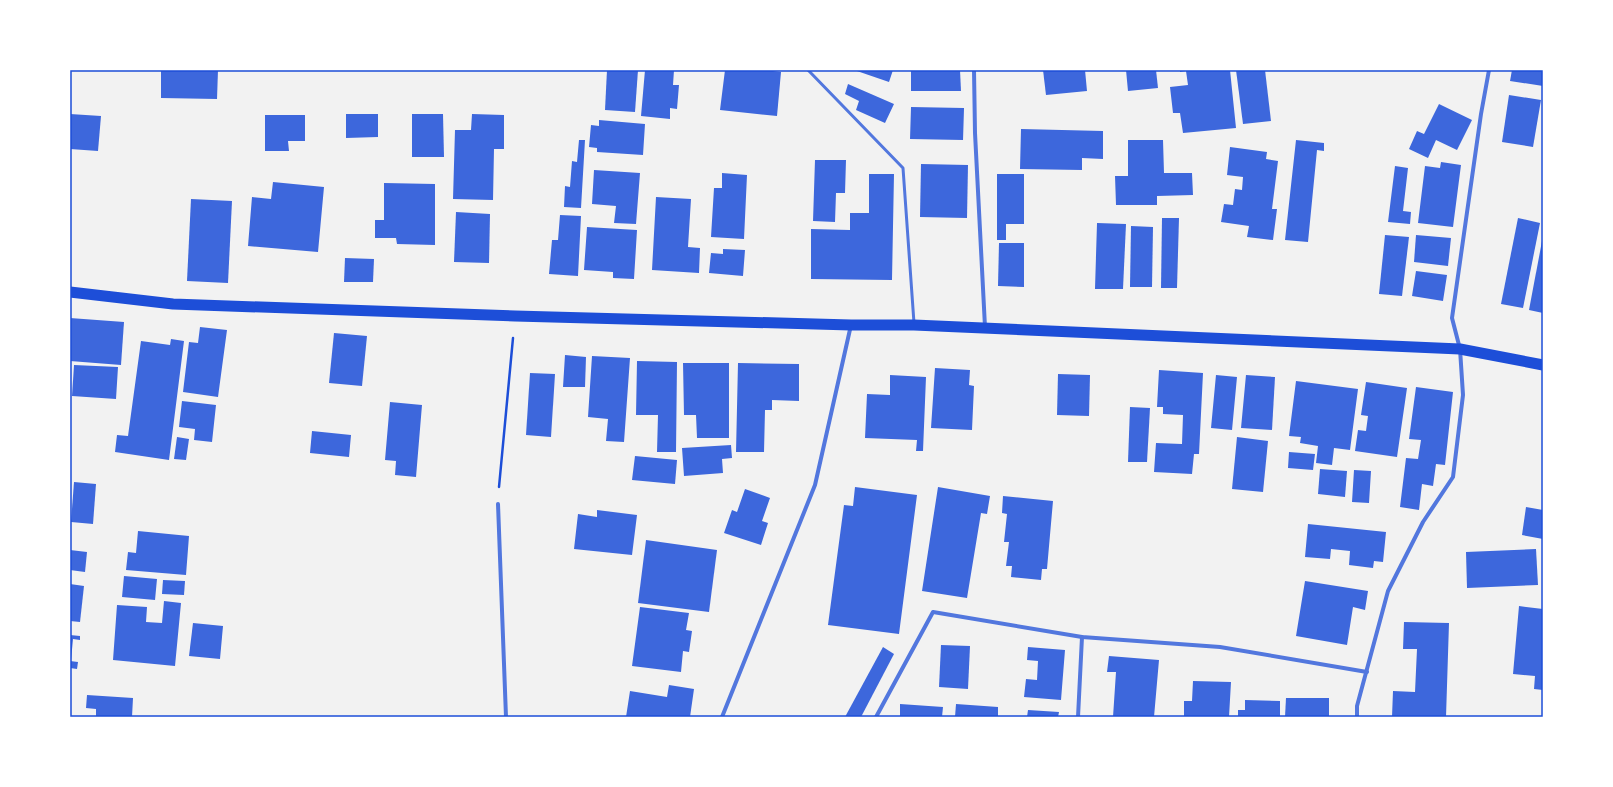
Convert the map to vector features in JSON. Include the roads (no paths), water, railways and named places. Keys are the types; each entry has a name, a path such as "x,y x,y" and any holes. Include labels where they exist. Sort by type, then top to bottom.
{"highway":[{"path":"70,292 173,304 514,316 851,325 914,325 1460,349 1543,365"}],"street":[{"path":"974,70 975,133 985,328"},
{"path":"1357,717 1357,706 1388,591 1423,522 1452,477 1463,395 1460,349 1452,318 1481,114 1489,70"},
{"path":"722,717 815,485 851,325"},
{"path":"498,504 506,717"},
{"path":"876,717 933,612 1082,637 1220,647 1366,672"},
{"path":"1078,717 1082,637"}],"lane":[{"path":"808,70 903,168 914,325"}]}
